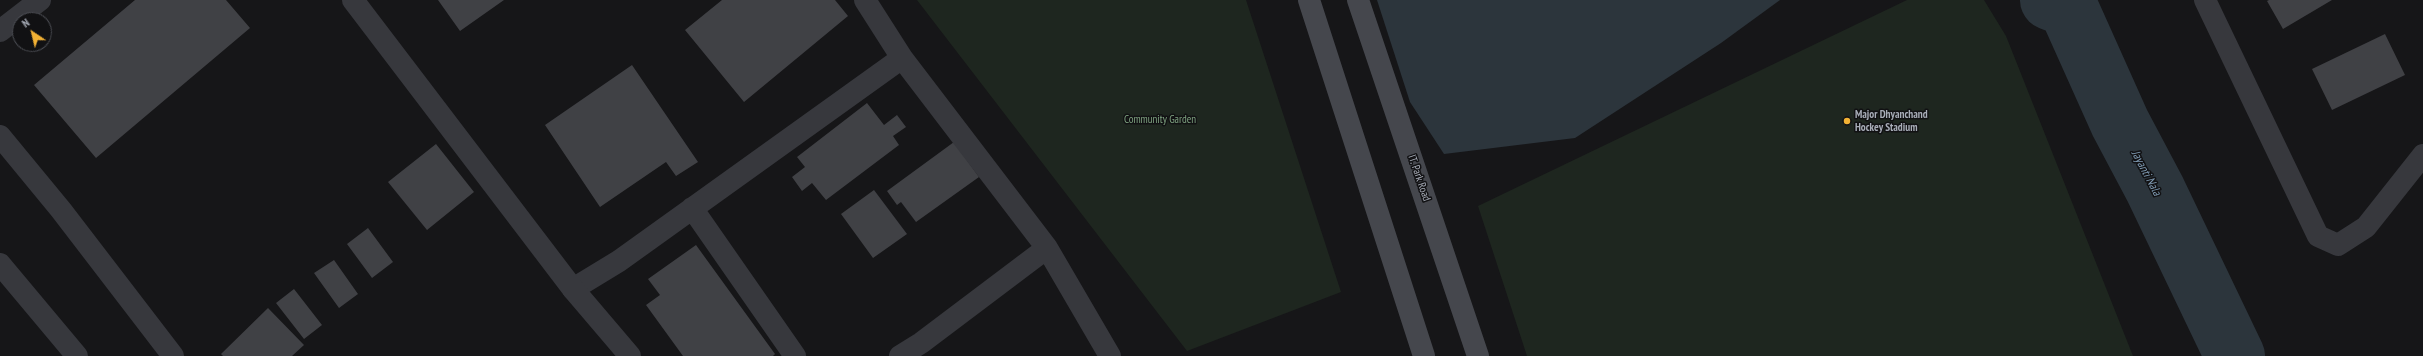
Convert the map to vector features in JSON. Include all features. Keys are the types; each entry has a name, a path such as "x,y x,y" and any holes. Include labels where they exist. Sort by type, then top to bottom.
{"main road":[{"path":"1309,0 1424,356"},
{"name":"IT. Park Road","path":"1358,0 1478,356"}],"street":[{"path":"0,31 40,0"},
{"path":"353,0 574,289 630,356"},
{"path":"865,0 902,58 1047,248 1102,353"},
{"path":"2206,0 2318,236 2338,245 2366,227 2423,155"},
{"path":"574,289 619,261 902,58"},
{"path":"3,147 61,210 173,356"},
{"path":"692,208 795,356"},
{"path":"900,356 1047,248"},
{"path":"0,264 77,356"}],"green space":[{"name":"Community Garden","path":"917,0 1246,0 1341,292 1187,351"},
{"name":"Major Dhyanchand Hockey Stadium","path":"1907,0 1984,0 2006,36 2133,356 1527,356 1478,206"}],"shaded area":[{"path":"1377,0 1780,0 1721,43 1575,138 1444,154 1410,102"}],"building":[{"path":"135,0 226,0 250,28 96,158 34,85"},
{"path":"438,0 504,0 460,31"},
{"path":"722,0 835,0 848,16 744,102 685,30"},
{"path":"2332,0 2283,29 2267,1"},
{"path":"2385,34 2405,75 2332,110 2312,69"},
{"path":"632,65 698,162 676,176 666,162 600,207 545,125"},
{"path":"867,103 884,125 897,115 906,127 893,136 899,145 826,200 812,183 802,191 792,177 805,167 797,157"},
{"path":"954,142 979,177 916,222 901,202 897,205 887,191"},
{"path":"436,144 474,192 427,230 388,182"},
{"path":"874,190 907,234 873,258 841,214"},
{"path":"368,228 393,262 372,278 347,244"},
{"path":"696,245 775,354 773,356 683,356 646,305 660,295 648,279"},
{"path":"334,260 358,294 339,308 314,273"},
{"path":"294,289 322,325 304,339 276,303"},
{"path":"268,308 304,345 292,356 223,356 221,354"}],"waterway":[{"name":"Jayanti Nala","path":"2050,0 2068,7 2120,123 2155,189 2235,356"}],"place":[{"name":"Major Dhyanchand Hockey Stadium","path":"1847,121"}]}
